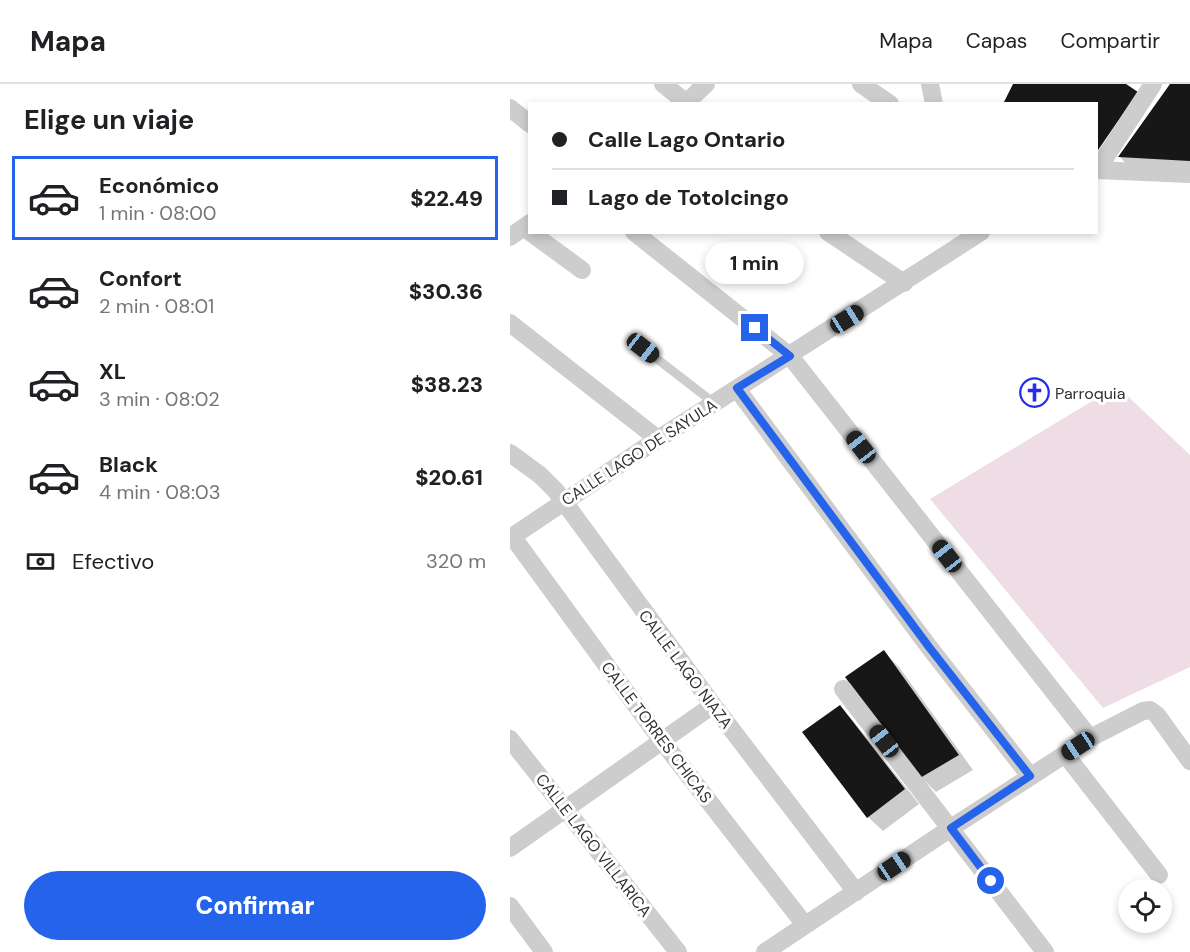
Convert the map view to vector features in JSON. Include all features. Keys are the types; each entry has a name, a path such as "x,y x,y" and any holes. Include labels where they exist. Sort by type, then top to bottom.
{"street":[{"path":"663,84 685,102"},
{"path":"687,102 706,84"},
{"path":"861,84 887,102"},
{"path":"930,84 934,102"},
{"path":"1098,167 1153,84"},
{"path":"510,108 528,122"},
{"path":"1098,170 1190,174"},
{"path":"531,234 582,270"},
{"path":"637,234 790,356 1090,738"},
{"path":"834,234 849,239 904,283"},
{"name":"CALLE LAGO DE SAYULA","path":"511,537 658,439 978,234"},
{"path":"510,323 658,439"},
{"path":"737,388 929,647 1030,776"},
{"name":"CALLE LAGO NIAZA","path":"510,453 548,483 563,502 712,705 856,892"},
{"name":"CALLE TORRES CHICAS","path":"511,537 662,741 805,926"},
{"path":"843,689 1045,952"},
{"path":"510,848 712,705"},
{"path":"765,952 786,947 805,926 951,828 1090,738 1143,711 1150,711 1157,715 1190,761"},
{"name":"CALLE LAGO VILLARICA","path":"510,739 678,952"},
{"path":"1065,754 1159,875"},
{"path":"510,906 544,952"}],"lane":[{"path":"643,348 714,403"}],"shaded area":[{"path":"1117,386 1190,455 1190,667 1103,708 930,499"}],"building":[{"path":"1013,84 1126,84 1138,92 1098,150 1098,102 1004,102"},
{"path":"1170,84 1190,84 1190,161 1118,157"},
{"path":"884,650 959,755 920,778 845,677"},
{"path":"840,705 905,789 867,818 802,732"}],"place":[{"name":"Parroquia","path":"1034,393"}],"route":[{"path":"755,328 790,356 737,388 929,647 1030,776 951,828 991,881"}]}
